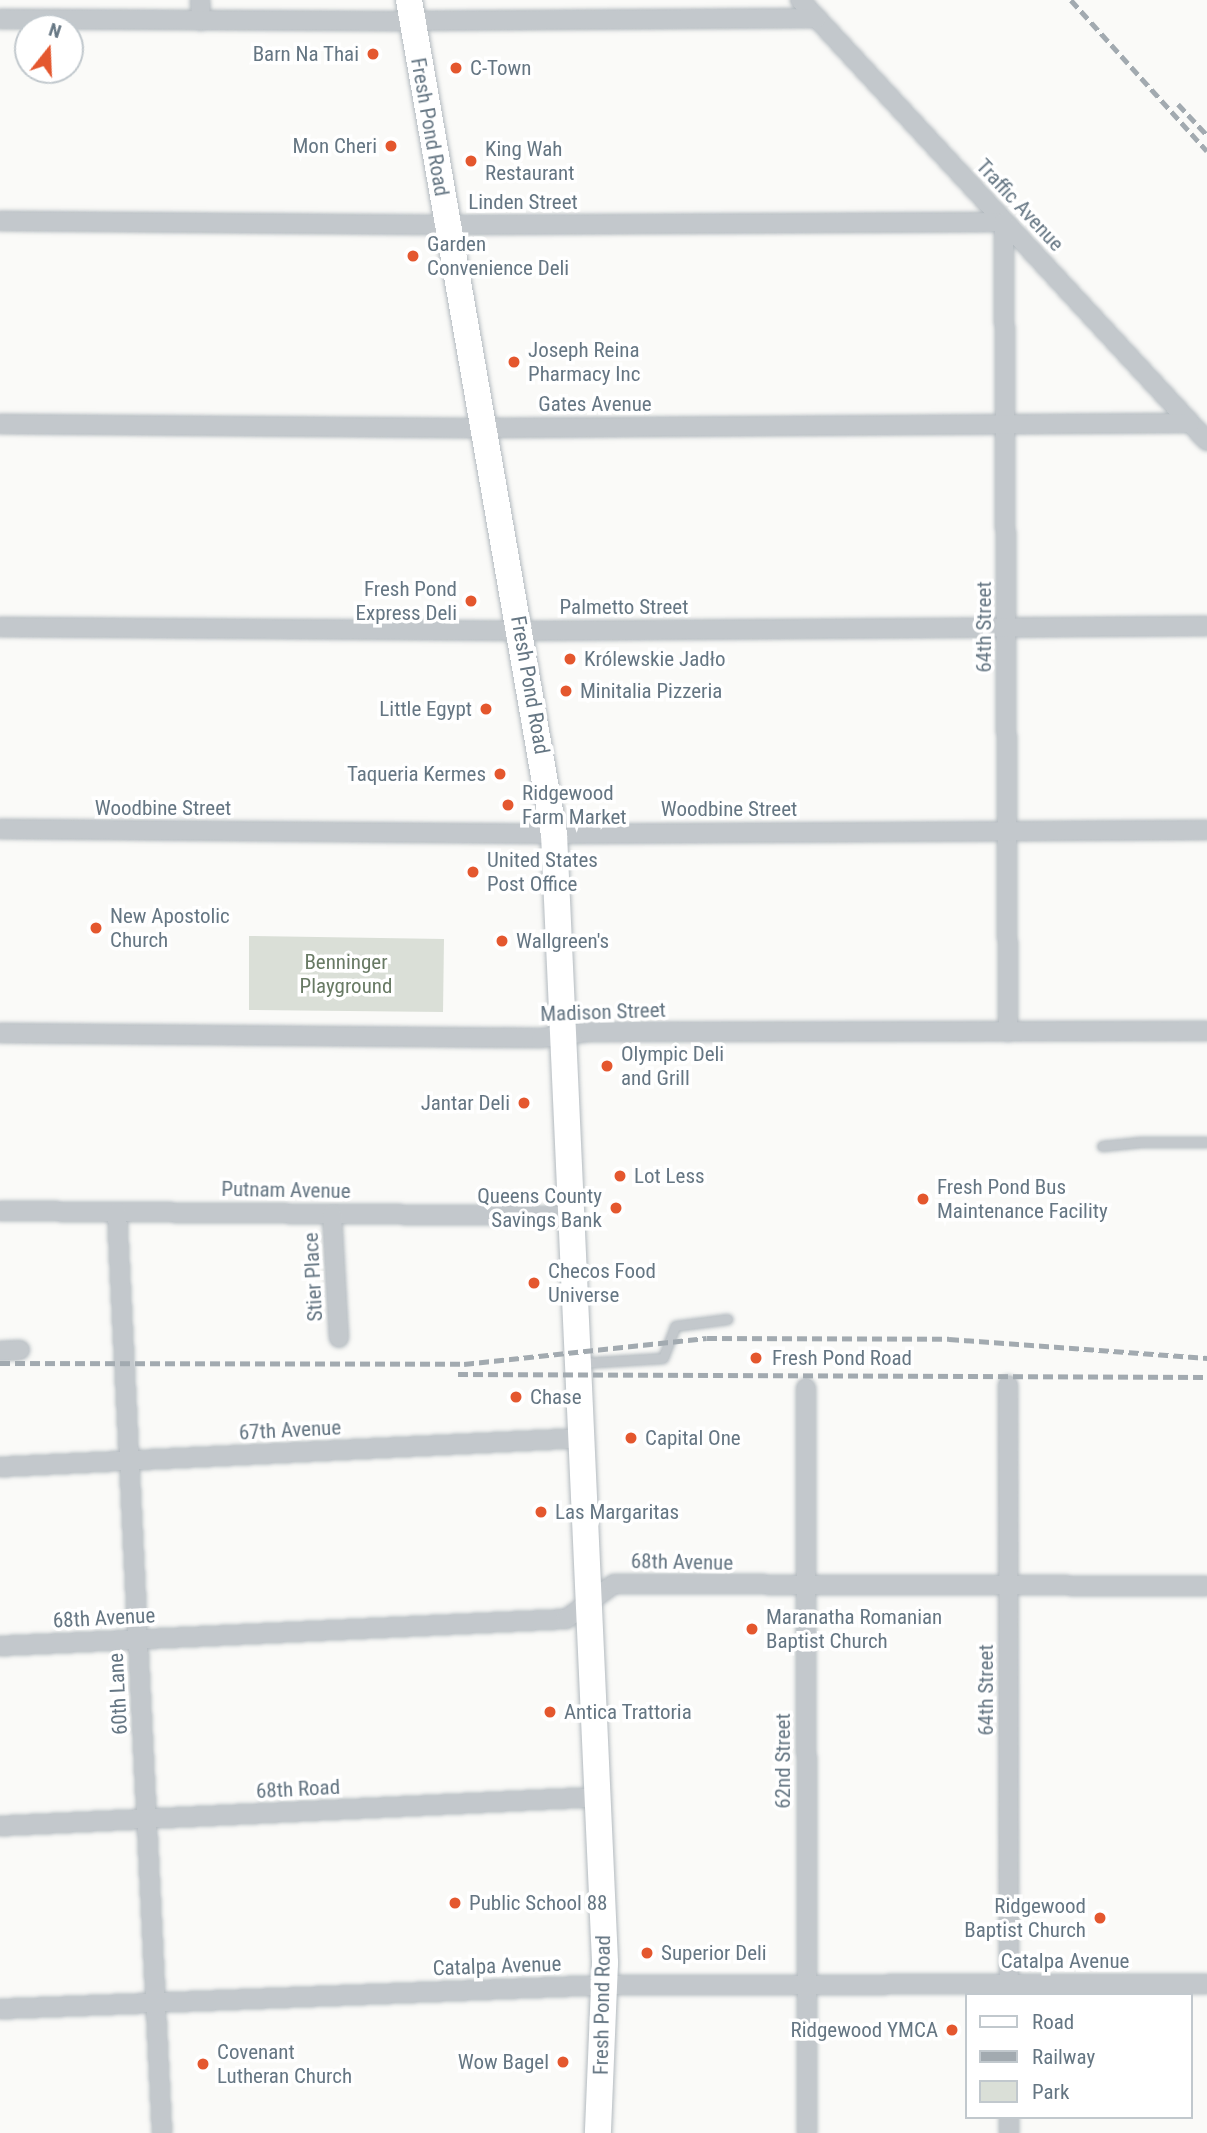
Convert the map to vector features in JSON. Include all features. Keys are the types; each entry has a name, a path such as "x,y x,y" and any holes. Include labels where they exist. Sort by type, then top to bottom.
{"main road":[{"name":"Fresh Pond Road","path":"410,11 554,834 583,1438 605,1985 599,2131"}],"street":[{"path":"4,0 2,19 201,21 410,11 816,18"},
{"path":"200,0 201,21"},
{"name":"Traffic Avenue","path":"800,0 1207,441"},
{"name":"Linden Street","path":"0,221 447,225 1004,222"},
{"name":"64th Street","path":"1004,222 1008,1032"},
{"name":"Gates Avenue","path":"0,424 484,428 1190,423"},
{"name":"Palmetto Street","path":"0,627 520,631 1207,626"},
{"name":"Woodbine Street","path":"0,830 554,834 1207,830"},
{"name":"Madison Street","path":"0,1032 541,1038 589,1032 1207,1031"},
{"name":"Putnam Avenue","path":"0,1211 572,1216"},
{"name":"60th Lane","path":"117,1212 162,2133"},
{"name":"Stier Place","path":"332,1214 339,1338"},
{"path":"0,1351 20,1350"},
{"name":"64th Street","path":"1008,1385 1009,1989"},
{"name":"62nd Street","path":"806,1388 807,2133"},
{"name":"67th Avenue","path":"0,1466 583,1438"},
{"name":"68th Avenue","path":"0,1646 566,1619 614,1584 806,1587 1207,1586"},
{"name":"68th Road","path":"0,1826 598,1797"},
{"name":"Catalpa Avenue","path":"0,2009 605,1985 806,1984 1009,1989 1207,1984"}],"lane":[{"path":"1102,1146 1141,1142 1207,1142"},
{"path":"579,1363 663,1358 675,1326 728,1319"}],"green space":[{"name":"Benninger Playground","path":"249,936 444,939 443,1012 249,1010"}],"railway":[{"path":"1071,0 1207,151"},
{"path":"1178,104 1207,135"},
{"path":"0,1363 464,1364 707,1338 949,1339 1207,1358"},
{"path":"458,1374 1207,1377"}],"place":[{"name":"Barn Na Thai","path":"373,54"},
{"name":"C-Town","path":"456,68"},
{"name":"Mon Cheri","path":"391,146"},
{"name":"King Wah Restaurant","path":"471,161"},
{"name":"Garden Convenience Deli","path":"413,256"},
{"name":"Joseph Reina Pharmacy Inc","path":"514,362"},
{"name":"Fresh Pond Express Deli","path":"471,601"},
{"name":"Królewskie Jadło","path":"570,659"},
{"name":"Minitalia Pizzeria","path":"566,691"},
{"name":"Little Egypt","path":"486,709"},
{"name":"Taqueria Kermes","path":"500,774"},
{"name":"Ridgewood Farm Market","path":"508,805"},
{"name":"United States Post Office","path":"473,872"},
{"name":"New Apostolic Church","path":"96,928"},
{"name":"Wallgreen's","path":"502,941"},
{"name":"Olympic Deli and Grill","path":"607,1066"},
{"name":"Jantar Deli","path":"524,1103"},
{"name":"Lot Less","path":"620,1176"},
{"name":"Fresh Pond Bus Maintenance Facility","path":"923,1199"},
{"name":"Queens County Savings Bank","path":"616,1208"},
{"name":"Checos Food Universe","path":"534,1283"},
{"name":"Fresh Pond Road","path":"756,1358"},
{"name":"Chase","path":"516,1397"},
{"name":"Capital One","path":"631,1438"},
{"name":"Las Margaritas","path":"541,1512"},
{"name":"Maranatha Romanian Baptist Church","path":"752,1629"},
{"name":"Antica Trattoria","path":"550,1712"},
{"name":"Public School 88","path":"455,1903"},
{"name":"Ridgewood Baptist Church","path":"1100,1918"},
{"name":"Superior Deli","path":"647,1953"},
{"name":"Ridgewood YMCA","path":"952,2030"},
{"name":"Wow Bagel","path":"563,2062"},
{"name":"Covenant Lutheran Church","path":"203,2064"}]}
